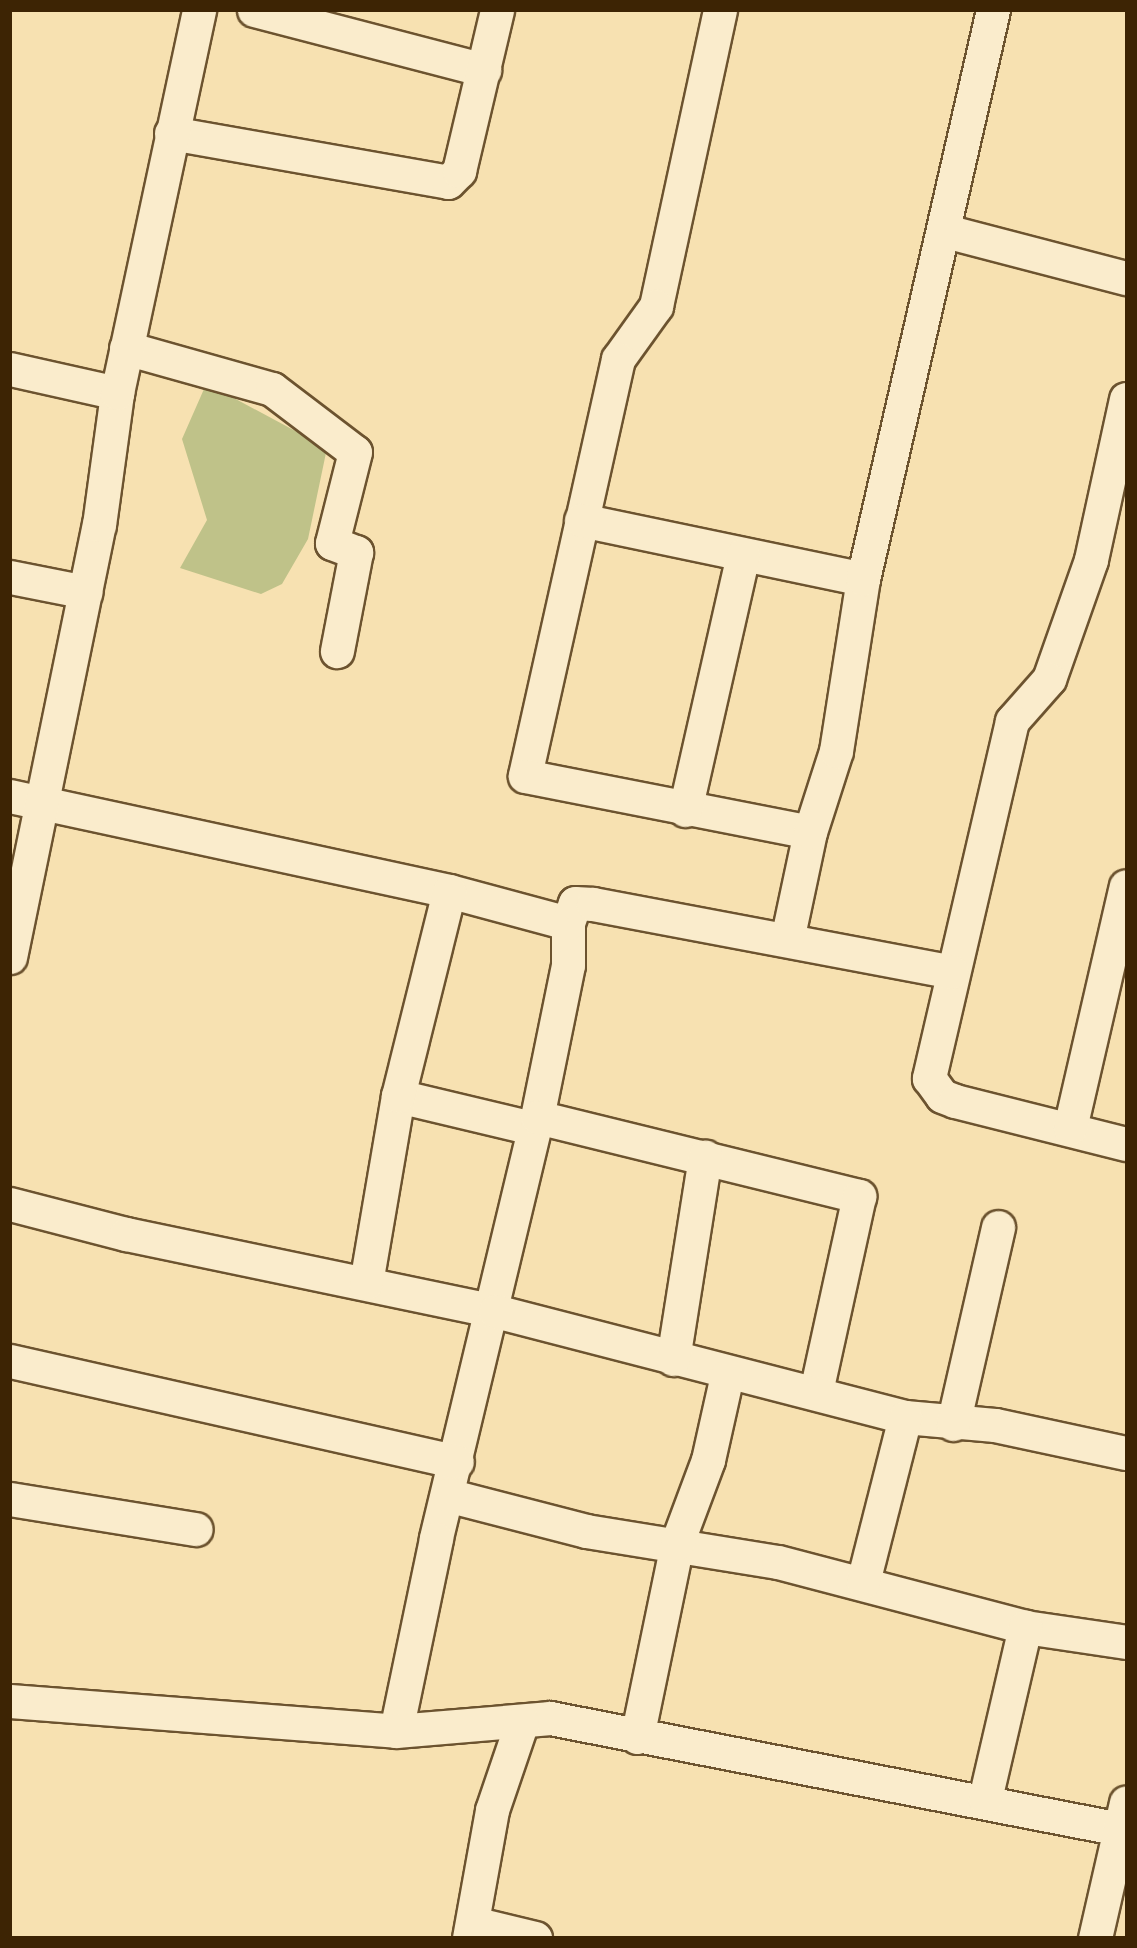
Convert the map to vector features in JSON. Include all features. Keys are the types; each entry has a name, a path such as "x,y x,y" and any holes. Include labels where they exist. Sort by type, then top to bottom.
{"street":[{"path":"10,957 25,799 86,592 116,431 117,393 199,10"},
{"path":"254,10 484,70"},
{"path":"171,133 448,182 459,171 497,10"},
{"path":"720,10 656,306 618,359 525,776 685,810 810,832"},
{"path":"787,940 810,832 836,751 863,579 945,231 993,10"},
{"path":"945,231 1126,278"},
{"path":"126,348 272,389 355,452 332,543 356,552 337,651"},
{"path":"10,369 117,393"},
{"path":"1126,399 1091,560 1049,679 1012,721 930,1064 933,1088 955,1101 1070,1128 1126,1144"},
{"path":"581,520 863,579"},
{"path":"685,810 743,555"},
{"path":"10,577 86,592"},
{"path":"25,799 450,891 568,923"},
{"path":"1070,1128 1126,886"},
{"path":"366,1283 398,1096 450,891"},
{"path":"396,1731 447,1495 495,1311 568,965 568,923 575,903 593,904 952,972"},
{"path":"398,1096 705,1157 859,1196 816,1392"},
{"path":"673,1359 705,1157"},
{"path":"10,1204 495,1311 727,1375 816,1392 905,1417 953,1424 995,1425 1126,1453"},
{"path":"953,1424 998,1227"},
{"path":"10,1361 457,1462"},
{"path":"637,1737 677,1543 708,1460 727,1375"},
{"path":"863,1582 905,1417"},
{"path":"447,1495 586,1531 677,1543 863,1582 1025,1627 1126,1642"},
{"path":"10,1499 196,1529"},
{"path":"985,1800 1025,1627"},
{"path":"10,1701 396,1731 550,1718 637,1737 985,1800 1123,1816 1095,1938"},
{"path":"522,1722 492,1810 471,1930 535,1938"}],"green space":[{"path":"204,389 232,397 327,448 308,539 282,584 261,594 180,568 207,520 182,439"}]}
